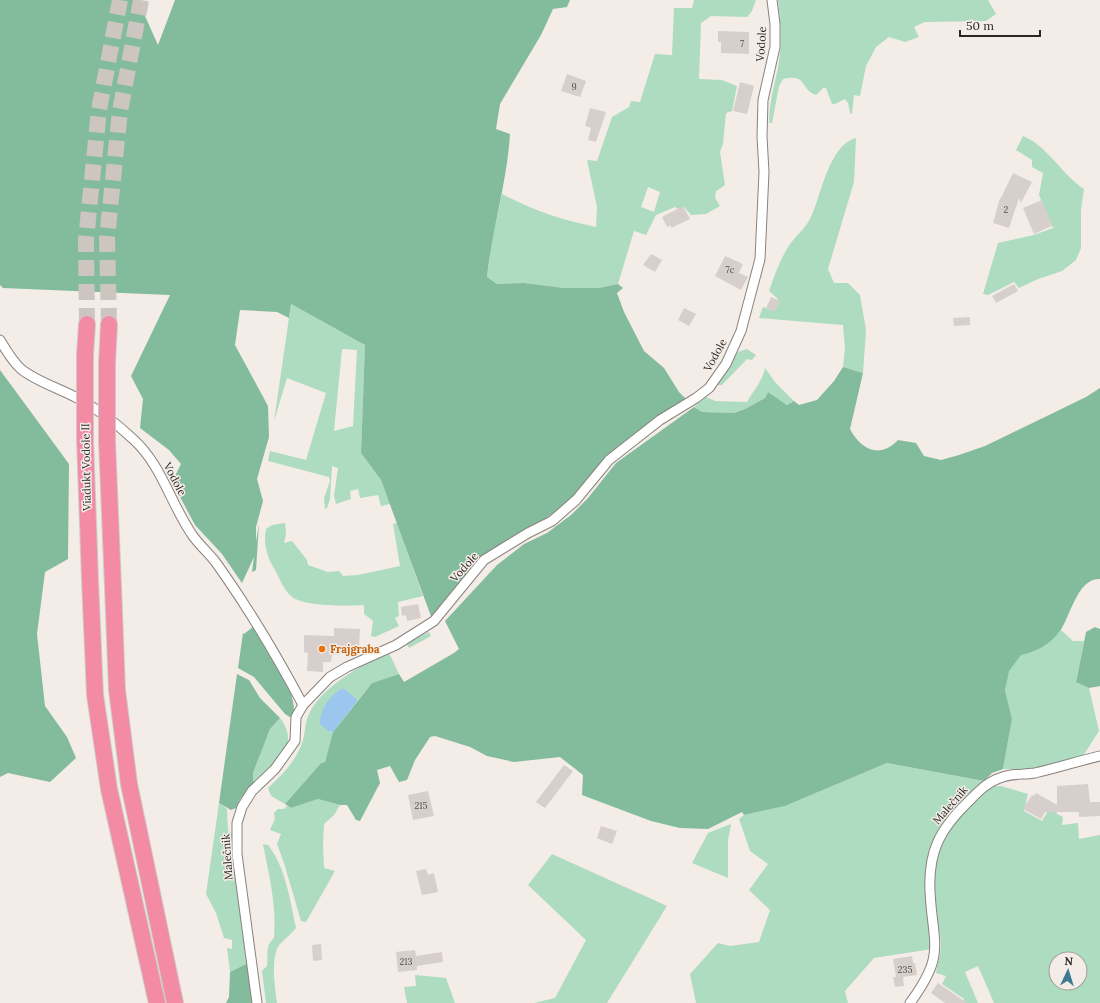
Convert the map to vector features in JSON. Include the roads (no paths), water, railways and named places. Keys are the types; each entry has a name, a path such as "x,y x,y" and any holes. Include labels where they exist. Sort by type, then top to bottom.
{"highway":[{"name":"Viadukt Vodole II","path":"87,324 85,355 85,439 95,694 109,788 157,1003"},
{"name":"Viadukt Vodole II","path":"109,324 107,364 107,441 117,690 129,784 175,1003"}],"street":[{"name":"Vodole","path":"0,340 11,359 21,369 96,409 134,440 149,457 164,481 177,510 194,537 216,562 258,624 303,705 330,677 353,664 396,645 434,621 484,560 528,533 552,521 576,500 609,460 660,420 696,398 709,388 718,377 726,364 741,330 760,259 764,172 762,137 763,100 775,47 775,24 772,0"},
{"name":"Malečnik","path":"257,1003 237,854 237,823 242,806 252,791 274,769 295,741 296,717 303,705"},
{"name":"Malečnik","path":"910,1003 924,983 935,956 930,892 930,866 935,846 949,822 980,790 998,778 1007,775 1045,771 1100,756"}],"water":[{"path":"343,688 358,700 333,732 328,731 320,724 320,718 330,699 334,694"}],"tunnel":[{"path":"87,324 86,240 99,110 120,0"},
{"path":"109,324 107,238 120,111 141,0"}],"place":[{"name":"Frajgraba","path":"322,649"}]}
